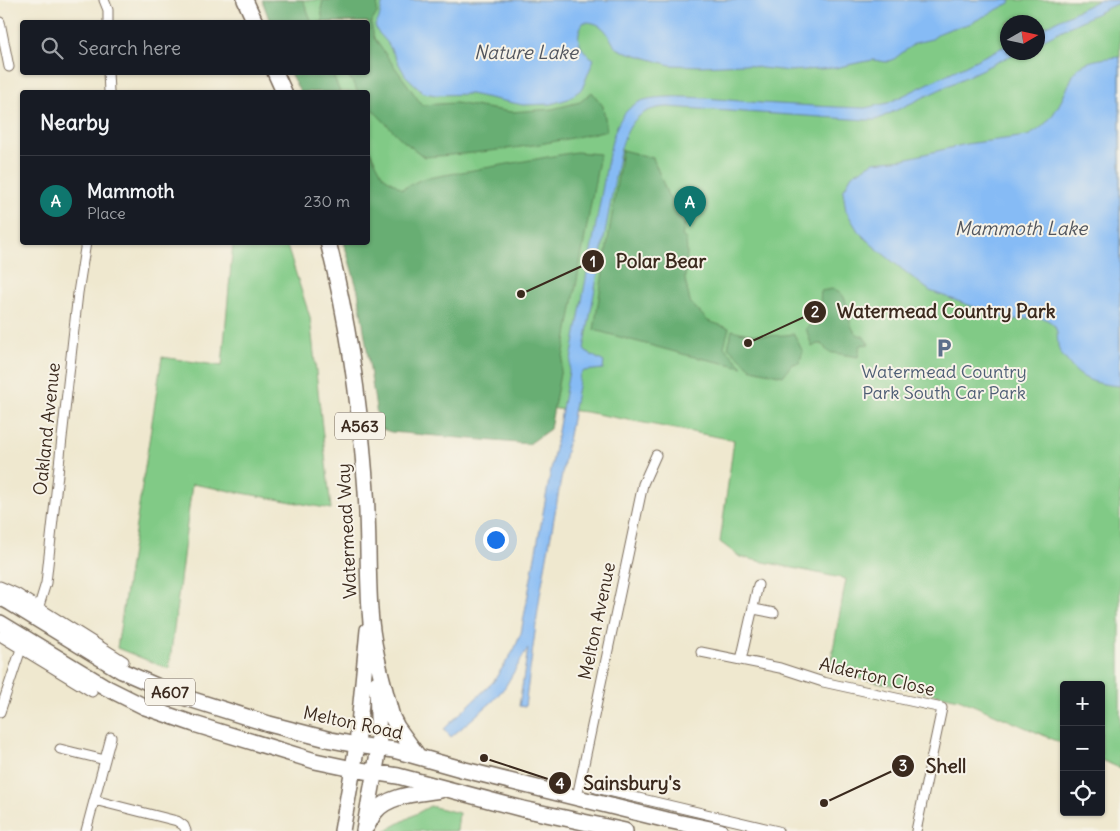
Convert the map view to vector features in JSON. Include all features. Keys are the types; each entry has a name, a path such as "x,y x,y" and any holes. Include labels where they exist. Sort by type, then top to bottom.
{"main road":[{"path":"245,0 253,20"},
{"path":"276,75 283,90"},
{"name":"Watermead Way","path":"329,245 340,290 353,366 365,477 370,611 376,649 392,718 418,756"},
{"name":"Melton Road","path":"0,598 37,614 123,666 178,695 202,703 294,730 357,745 418,756 465,770 577,797 628,803 680,827 720,831"},
{"name":"Watermead Way","path":"342,831 354,769 370,611"},
{"name":"A607","path":"0,623 23,643 113,691 145,707 194,724 315,761 376,772 524,810 625,831"},
{"name":"Watermead Way","path":"364,831 379,748 376,649"},
{"path":"113,691 123,666"},
{"name":"A607","path":"364,831 376,811 386,803 398,798 447,789"},
{"path":"628,803 670,831"}],"street":[{"path":"104,0 108,10 108,20"},
{"path":"0,22 9,67"},
{"path":"108,75 109,90"},
{"name":"Oakland Avenue","path":"37,614 46,583 78,293 86,245"},
{"name":"Melton Avenue","path":"577,797 643,484 656,455"},
{"path":"0,586 16,593 37,614"},
{"path":"741,660 758,586"},
{"path":"754,609 774,613"},
{"path":"0,636 23,643 92,692"},
{"path":"0,712 23,643"},
{"name":"Alderton Close","path":"701,652 780,668 822,682 942,708 916,831"},
{"path":"86,831 110,738"},
{"path":"60,749 105,760"},
{"path":"596,788 628,803 698,811 778,831"},
{"path":"94,800 177,821 184,826 186,831"}],"green space":[{"path":"262,0 303,0 311,20 269,20"},
{"path":"273,0 1120,0 1120,768 1105,762 1105,681 1060,681 1060,742 959,699 829,672 846,579 740,557 720,542 734,440 586,412 434,396 369,245 370,90 310,90 303,75 370,75 370,20 281,20"},
{"path":"323,0 378,0 377,13 371,23 374,38 422,105 455,103 511,112 552,109 580,102 592,92 603,106 607,130 516,148 424,157 401,139 370,107 370,90 357,90 348,75 370,75 370,20 323,20 321,9"},
{"path":"291,75 333,75 339,90 299,90"},
{"path":"622,150 653,158 669,198 682,207 686,220 682,236 686,239 687,252 685,279 690,302 708,321 729,328 724,347 743,367 690,356 594,330"},
{"path":"370,151 383,176 402,189 422,179 576,152 600,154 550,429 529,444 391,432 379,428 358,291 345,245 370,245"},
{"path":"233,245 287,245 310,317 331,509 192,484 169,669 117,648 162,357 222,366"},
{"path":"832,289 844,297 852,328 856,333 863,336 869,344 860,345 858,357 828,352 822,344 812,347 806,328 813,324 820,316 821,291"},
{"path":"732,330 747,334 794,334 803,352 799,363 792,364 783,376 752,369 728,347"},
{"path":"430,806 459,813 457,831 385,831"}],"water":[{"name":"Nature Lake","path":"383,0 1011,0 1010,3 969,24 940,33 932,39 915,43 894,59 886,62 874,60 835,68 790,71 743,64 670,65 615,47 604,29 596,24 584,22 579,33 580,43 585,52 594,59 582,89 568,99 551,104 523,105 470,94 436,95 424,93 405,75 387,42 377,31 375,25 379,19"},
{"path":"1099,0 1120,0 1120,2 1045,39 1045,27"},
{"path":"1000,48 1001,60 876,120 668,107 657,108 640,115 629,128 619,156 584,349 604,362 603,369 584,371 580,375 540,595 525,707 519,706 528,648 505,687 493,701 451,737 444,729 493,682 514,650 521,633 607,164 616,129 620,121 631,107 639,102 663,97 826,107 865,108 888,103"},
{"name":"Mammoth Lake","path":"1120,57 1120,386 1090,380 1072,368 1058,347 1056,329 1051,322 1045,319 1036,317 1017,320 1007,319 930,291 871,244 858,231 846,211 843,191 852,175 874,162 904,159 966,144 1027,136 1048,121 1062,100 1074,73 1079,67 1104,58"}],"place":[{"name":"Mammoth","path":"690,227"},
{"name":"Polar Bear","path":"521,294"},
{"name":"Watermead Country Park","path":"748,343"},
{"name":"Watermead Country Park South Car Park","path":"944,348"},
{"name":"Sainsbury's","path":"484,758"},
{"name":"Shell","path":"824,803"}]}
